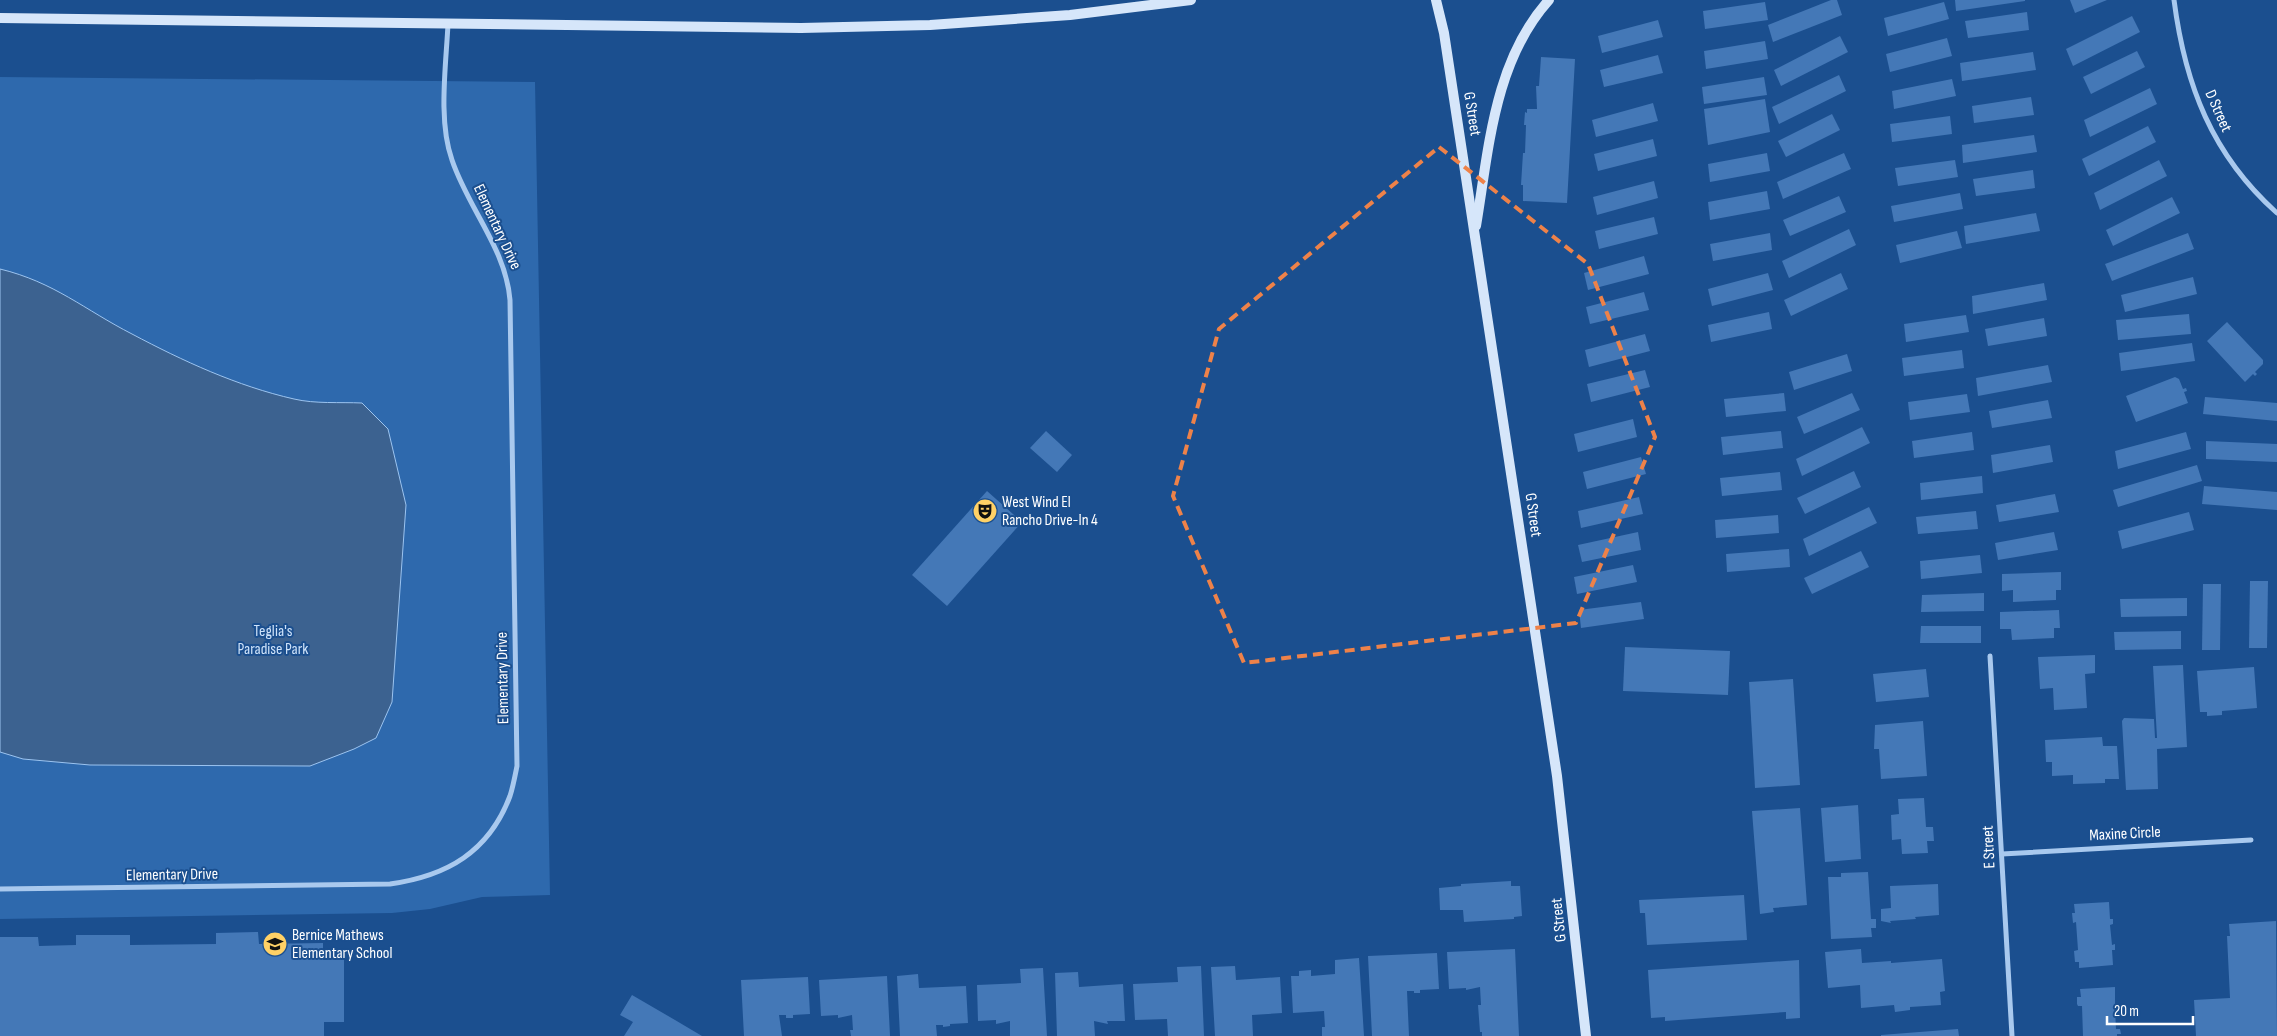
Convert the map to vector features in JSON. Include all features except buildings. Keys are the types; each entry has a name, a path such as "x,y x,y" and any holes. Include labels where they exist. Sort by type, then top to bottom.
{"main road":[{"path":"0,18 801,28 930,26 1070,16 1191,0"},
{"name":"G Street","path":"1436,0 1444,33 1557,776 1586,1036"},
{"path":"1474,235 1502,85 1514,52 1522,37 1549,0"}],"street":[{"name":"D Street","path":"2174,0 2178,31 2190,78 2206,123 2246,184 2277,213"},
{"name":"Elementary Drive","path":"0,889 400,882 418,880 450,867 478,847 494,826 510,796 517,766 510,300 504,268 451,160 445,126 448,24"},
{"name":"E Street","path":"1990,656 2012,1036"},
{"name":"Maxine Circle","path":"2002,854 2251,840"}],"highlighted area":[{"path":"1439,147 1588,264 1655,437 1576,623 1244,663 1173,496 1219,329"}],"green space":[{"name":"Teglia's Paradise Park","path":"0,77 535,82 550,895 482,897 430,909 392,913 0,919"}],"shaded area":[{"path":"0,269 37,281 69,297 132,334 211,372 273,394 302,401 362,403 388,429 406,505 392,702 376,738 354,749 310,766 90,765 23,759 0,752"}],"place":[{"name":"West Wind El Rancho Drive-In 4","path":"985,511"},
{"name":"Bernice Mathews Elementary School","path":"275,944"}]}
